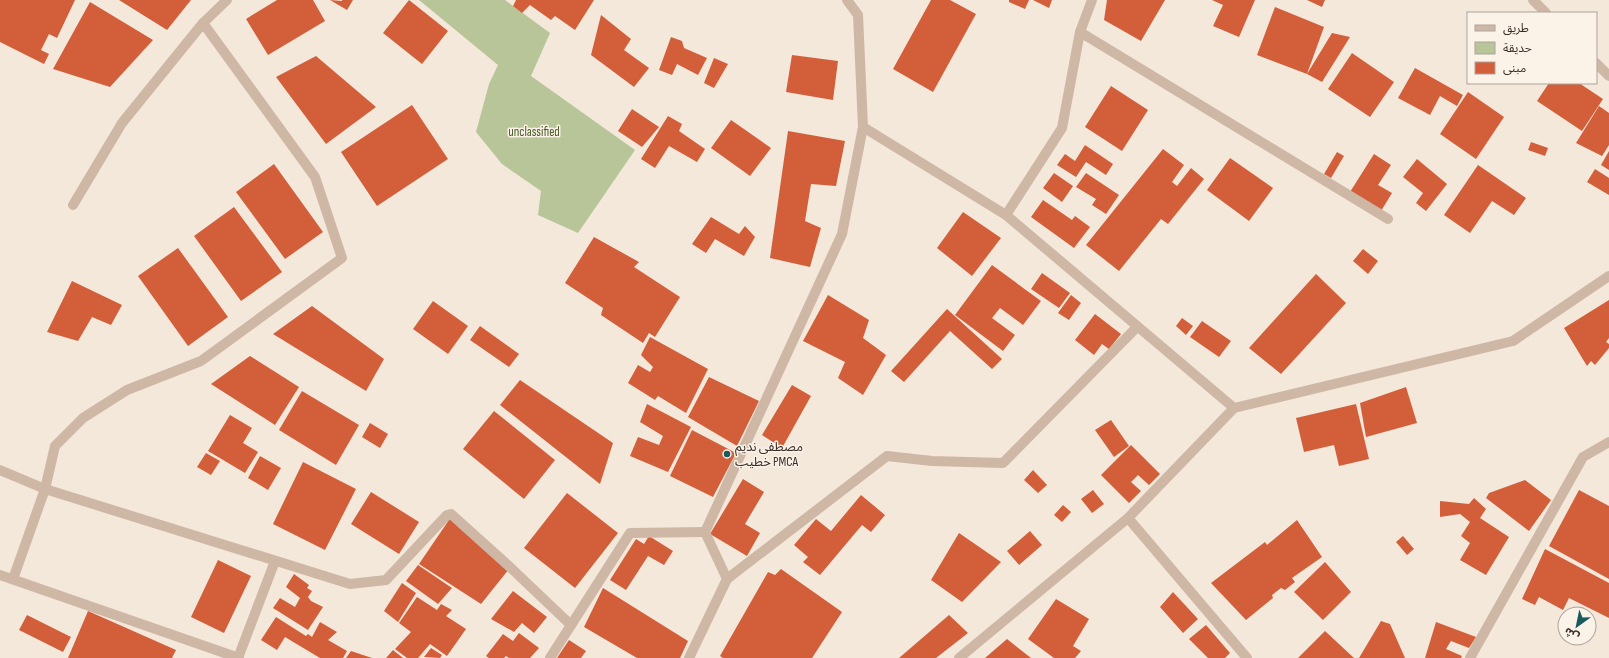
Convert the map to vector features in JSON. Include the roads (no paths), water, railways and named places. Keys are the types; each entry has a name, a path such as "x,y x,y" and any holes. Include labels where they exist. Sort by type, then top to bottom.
{"street":[{"path":"73,205 122,123 203,23 227,0"},
{"path":"726,579 705,532 842,234 863,127 858,15 847,0"},
{"path":"1006,215 1062,128 1080,32 1092,0"},
{"path":"1533,0 1545,12"},
{"path":"13,579 45,489 55,446 83,418 127,390 201,361 342,258 315,177 203,23"},
{"path":"1080,32 1388,220"},
{"path":"1597,64 1609,76"},
{"path":"863,127 1006,215 1234,408"},
{"path":"959,658 1128,518 1234,408 1513,341 1609,276"},
{"path":"689,658 726,579 887,456 932,461 1003,463 1137,327"},
{"path":"1470,658 1583,456 1609,442"},
{"path":"0,470 45,489 350,584 386,580 447,515 451,514 571,624"},
{"path":"1128,518 1247,658"},
{"path":"550,658 630,533 705,532"},
{"path":"0,575 238,658 275,561"}],"place":[{"name":"مصطفى نديم خطيب PMCA","path":"727,454"}],"park label":[{"name":"unclassified","path":"534,132"}]}
